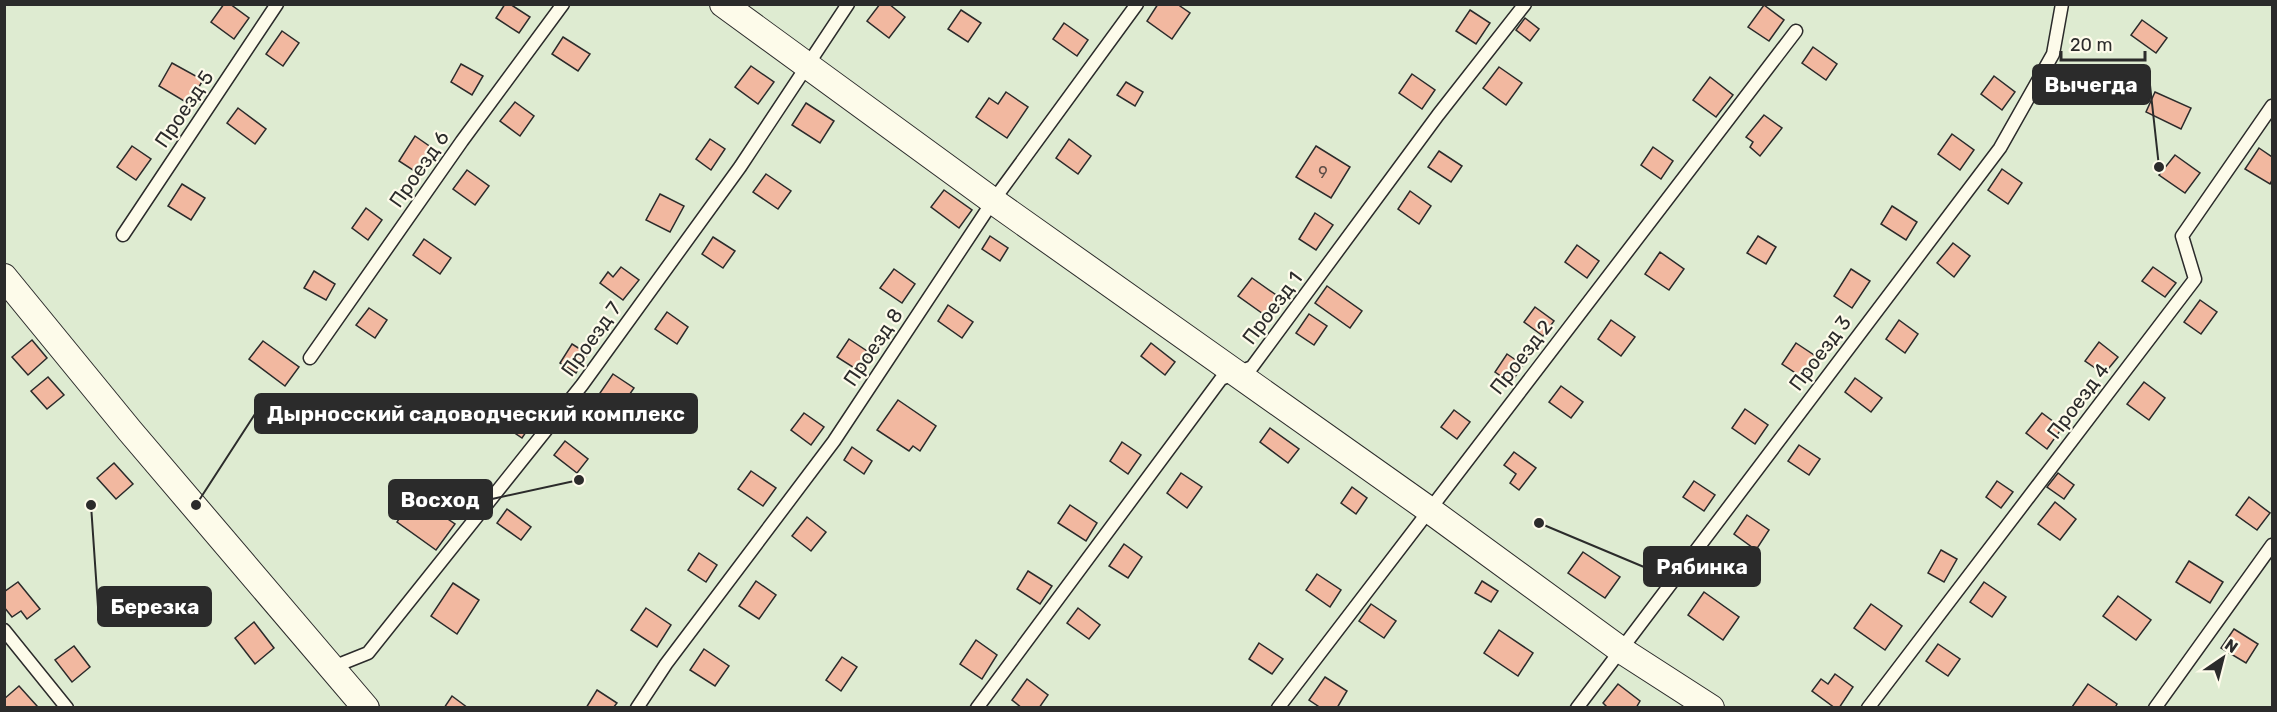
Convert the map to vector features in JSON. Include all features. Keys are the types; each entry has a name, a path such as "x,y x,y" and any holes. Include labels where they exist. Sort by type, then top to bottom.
{"street":[{"path":"723,4 993,201 1428,509 1621,650 1711,708"},
{"path":"4,277 130,431 366,708"}],"lane":[{"name":"Проезд 5","path":"123,235 277,4"},
{"name":"Проезд 6","path":"310,358 462,141 564,4"},
{"name":"Проезд 7","path":"333,667 368,653 582,385 740,167 848,4"},
{"name":"Проезд 8","path":"637,708 666,664 834,441 993,201 1137,4"},
{"name":"Проезд 1","path":"977,708 1221,379 1252,367 1438,115 1525,4"},
{"name":"Проезд 3","path":"1577,708 2000,148 2053,54 2062,4"},
{"name":"Проезд 2","path":"1278,708 1796,31"},
{"name":"Проезд 4","path":"1868,708 2195,279 2182,236 2272,106"},
{"path":"2156,708 2272,545"},
{"path":"4,630 67,708"}],"green space":[{"path":"4,5 2272,5 2272,707 5,707"}],"building":[{"path":"224,4 230,4 249,18 234,39 211,22"},
{"path":"505,4 510,4 530,17 519,33 496,18"},
{"path":"880,4 889,4 905,17 889,38 867,21"},
{"path":"1158,4 1177,4 1190,13 1172,39 1147,21"},
{"path":"1764,5 1784,20 1769,41 1748,27"},
{"path":"961,10 981,23 968,42 948,29"},
{"path":"1470,10 1490,23 1476,44 1456,31"},
{"path":"1525,18 1539,29 1530,41 1516,30"},
{"path":"2142,20 2167,38 2156,53 2131,35"},
{"path":"1064,23 1088,40 1077,56 1053,39"},
{"path":"282,31 299,43 283,66 266,54"},
{"path":"563,37 590,54 578,71 552,54"},
{"path":"1813,47 1837,64 1826,80 1802,63"},
{"path":"172,63 203,80 189,104 159,86"},
{"path":"461,64 483,76 472,95 451,82"},
{"path":"751,66 774,82 758,104 735,87"},
{"path":"1499,67 1522,83 1506,105 1483,88"},
{"path":"1412,74 1435,90 1422,109 1399,93"},
{"path":"1994,76 2015,92 2002,110 1981,94"},
{"path":"1710,77 1733,95 1716,117 1693,100"},
{"path":"1126,82 1143,92 1135,106 1117,95"},
{"path":"1006,92 1028,107 1007,138 976,117 989,98 998,104"},
{"path":"2155,92 2191,108 2181,129 2146,112"},
{"path":"515,102 534,116 520,136 500,121"},
{"path":"806,103 834,121 820,143 792,125"},
{"path":"238,108 266,129 255,144 227,123"},
{"path":"1764,115 1782,128 1760,156 1750,147 1753,142 1746,137"},
{"path":"1952,134 1974,150 1960,170 1938,154"},
{"path":"415,136 435,150 419,174 399,161"},
{"path":"710,139 725,149 711,170 696,159"},
{"path":"1069,139 1091,156 1078,174 1056,158"},
{"path":"132,146 151,159 136,180 117,167"},
{"path":"1316,146 1350,167 1331,198 1296,177"},
{"path":"1653,147 1673,161 1661,179 1641,165"},
{"path":"2259,148 2272,157 2270,184 2245,169"},
{"path":"1439,151 1462,166 1451,182 1428,167"},
{"path":"2175,155 2200,173 2185,193 2159,175"},
{"path":"2002,169 2022,183 2008,204 1988,190"},
{"path":"467,170 489,186 475,205 453,189"},
{"path":"766,174 791,191 778,209 753,192"},
{"path":"182,184 205,198 191,220 168,206"},
{"path":"944,190 972,210 959,228 931,207"},
{"path":"1410,191 1431,206 1419,224 1398,209"},
{"path":"660,194 684,206 670,232 646,220"},
{"path":"1892,206 1917,222 1906,240 1881,224"},
{"path":"366,208 382,220 368,240 352,228"},
{"path":"1315,213 1333,225 1316,250 1299,239"},
{"path":"990,236 1008,248 1000,261 982,249"},
{"path":"1758,236 1776,247 1766,264 1747,253"},
{"path":"713,237 735,251 723,268 702,254"},
{"path":"424,239 451,258 440,274 413,255"},
{"path":"1953,243 1970,256 1954,277 1937,263"},
{"path":"1577,245 1599,261 1587,278 1565,262"},
{"path":"1660,252 1684,269 1669,290 1645,274"},
{"path":"621,267 639,280 623,300 600,283 608,272 613,277"},
{"path":"2153,267 2176,283 2165,297 2142,281"},
{"path":"894,269 915,284 902,303 880,288"},
{"path":"1851,269 1870,281 1852,308 1834,296"},
{"path":"314,271 335,284 326,300 304,288"},
{"path":"1252,278 1279,297 1266,316 1238,296"},
{"path":"1327,286 1362,311 1350,328 1315,303"},
{"path":"2200,300 2217,312 2201,334 2184,322"},
{"path":"948,305 973,322 962,338 938,321"},
{"path":"1535,307 1554,321 1543,336 1524,322"},
{"path":"369,308 387,320 375,338 356,325"},
{"path":"667,312 688,327 677,344 655,329"},
{"path":"1309,314 1327,326 1314,345 1296,333"},
{"path":"1611,320 1635,337 1621,356 1598,339"},
{"path":"1899,320 1918,334 1905,353 1886,339"},
{"path":"849,339 870,353 859,371 837,357"},
{"path":"32,340 47,358 28,375 12,357"},
{"path":"263,341 299,367 285,386 249,359"},
{"path":"2099,342 2118,357 2104,374 2085,361"},
{"path":"1151,343 1175,362 1165,375 1141,356"},
{"path":"1796,343 1817,357 1803,378 1782,364"},
{"path":"572,344 588,354 576,373 560,363"},
{"path":"1507,354 1523,365 1511,383 1495,372"},
{"path":"613,374 634,388 621,407 600,393"},
{"path":"48,377 64,395 47,409 31,391"},
{"path":"1855,378 1882,398 1871,412 1845,392"},
{"path":"2144,382 2165,398 2149,420 2127,404"},
{"path":"1561,386 1583,402 1571,418 1549,402"},
{"path":"898,400 936,426 920,451 913,446 909,451 877,430"},
{"path":"510,401 535,419 522,438 497,421"},
{"path":"1745,409 1768,425 1755,444 1732,428"},
{"path":"1454,410 1470,422 1457,439 1441,427"},
{"path":"804,413 824,427 811,445 791,430"},
{"path":"2042,413 2062,428 2047,449 2026,433"},
{"path":"1270,428 1299,449 1288,463 1260,442"},
{"path":"565,441 588,459 577,473 554,455"},
{"path":"1122,442 1141,455 1128,474 1110,461"},
{"path":"1799,445 1820,459 1809,475 1788,461"},
{"path":"852,447 872,461 864,474 844,460"},
{"path":"1514,452 1536,468 1519,490 1510,483 1516,474 1504,465"},
{"path":"114,463 133,484 116,499 97,478"},
{"path":"751,471 776,488 763,506 738,489"},
{"path":"1181,473 1202,487 1187,508 1167,493"},
{"path":"2058,473 2074,485 2064,499 2047,487"},
{"path":"1694,481 1715,495 1704,511 1683,497"},
{"path":"1997,481 2013,492 2001,508 1986,497"},
{"path":"1352,487 1367,498 1356,514 1341,503"},
{"path":"414,496 455,524 436,550 397,522"},
{"path":"2249,497 2270,513 2257,530 2236,515"},
{"path":"2055,502 2076,519 2060,540 2038,524"},
{"path":"1070,505 1097,523 1086,541 1058,523"},
{"path":"507,509 531,527 521,540 497,523"},
{"path":"1747,515 1769,530 1756,550 1734,534"},
{"path":"807,517 826,532 811,551 792,536"},
{"path":"1124,544 1142,557 1128,578 1109,566"},
{"path":"1941,550 1957,559 1944,582 1928,573"},
{"path":"1583,552 1620,577 1605,598 1568,573"},
{"path":"699,553 717,565 706,582 688,570"},
{"path":"2189,561 2223,582 2210,603 2176,582"},
{"path":"1028,571 1052,586 1040,604 1017,589"},
{"path":"1317,574 1341,590 1330,607 1306,590"},
{"path":"756,581 776,595 759,619 739,606"},
{"path":"1482,581 1498,591 1491,602 1475,593"},
{"path":"18,582 40,609 27,619 21,611 12,617 4,607 4,592"},
{"path":"1984,582 2006,597 1992,617 1970,602"},
{"path":"453,583 479,600 457,634 431,616"},
{"path":"1704,592 1739,617 1723,640 1688,615"},
{"path":"2118,596 2151,620 2136,640 2103,616"},
{"path":"1371,604 1396,621 1384,638 1359,621"},
{"path":"1871,604 1902,626 1885,650 1854,628"},
{"path":"646,608 671,625 657,647 631,630"},
{"path":"1078,608 1100,625 1089,639 1067,623"},
{"path":"254,622 274,648 255,664 235,638"},
{"path":"2234,629 2258,644 2246,663 2221,648"},
{"path":"1499,630 1533,653 1518,676 1484,653"},
{"path":"976,640 997,655 982,679 960,664"},
{"path":"1259,643 1283,659 1272,674 1249,659"},
{"path":"1938,644 1960,659 1948,676 1926,661"},
{"path":"74,646 90,667 72,682 55,660"},
{"path":"704,649 729,666 715,686 690,670"},
{"path":"842,657 857,667 841,691 826,680"},
{"path":"1835,674 1853,687 1839,708 1835,708 1812,691 1821,679 1828,684"},
{"path":"1325,677 1347,691 1337,708 1321,708 1309,700"},
{"path":"1027,679 1048,695 1039,708 1022,708 1012,700"},
{"path":"1618,684 1640,701 1636,708 1608,708 1603,703"},
{"path":"2088,684 2117,704 2115,708 2072,707"},
{"path":"19,686 37,706 35,708 4,707 4,699"},
{"path":"597,690 617,703 613,708 586,708"},
{"path":"452,696 468,708 444,708"}],"place":[{"name":"Вычегда","path":"2159,167"},
{"name":"Восход","path":"579,480"},
{"name":"Березка","path":"91,505"},
{"name":"Дырносский садоводческий комплекс","path":"196,505"},
{"name":"Рябинка","path":"1539,523"}]}
